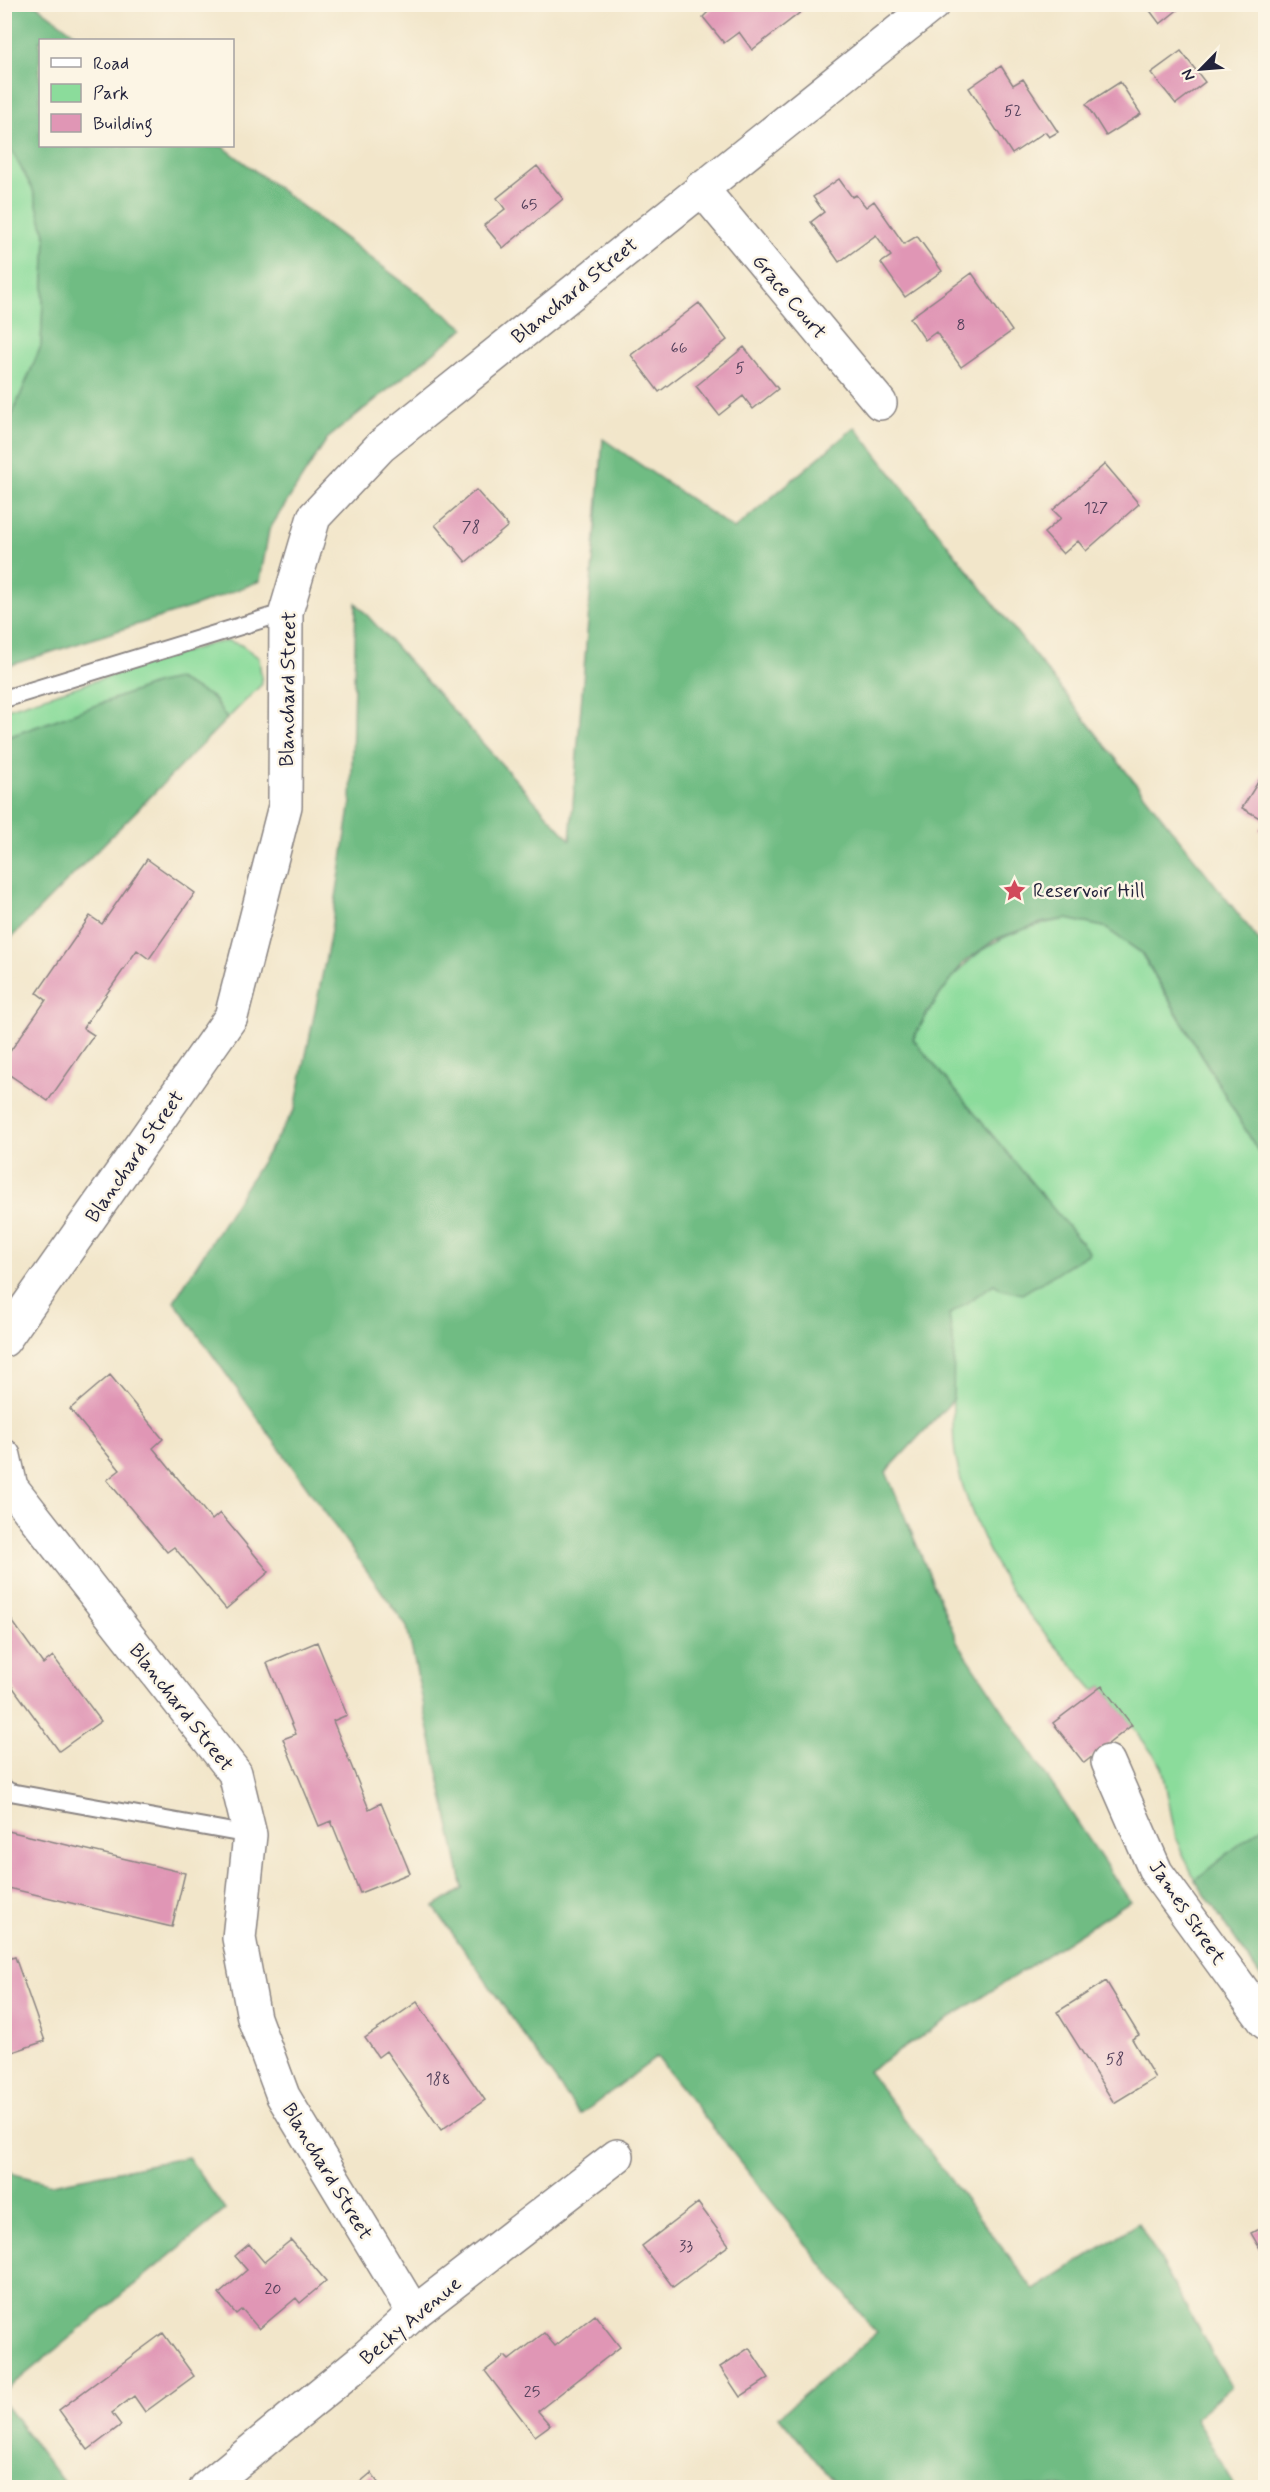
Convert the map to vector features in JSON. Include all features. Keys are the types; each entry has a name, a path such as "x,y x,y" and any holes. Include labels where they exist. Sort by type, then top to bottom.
{"street":[{"name":"Blanchard Street","path":"4,1340 231,1017 285,806 286,612 314,517 381,446 933,4"},
{"name":"Grace Court","path":"701,188 880,403"},
{"name":"Blanchard Street","path":"4,1456 11,1488 235,1773 250,1835 239,1938 254,2018 283,2097 414,2313"},
{"name":"James Street","path":"1108,1762 1156,1872 1266,2023"},
{"name":"Becky Avenue","path":"206,2487 367,2356 414,2313 617,2156"}],"lane":[{"path":"4,699 286,612"},
{"path":"4,1788 10,1792 250,1835"}],"green space":[{"path":"4,5 36,5 82,39 39,39 39,147 223,147 464,328 327,439 269,530 260,581 195,606 5,667 5,432 41,346 46,238 33,190 5,138"},
{"path":"5,138 33,190 46,238 41,346 5,432"},
{"path":"855,427 1265,948 1265,1163 1142,953 1104,927 1067,919 1041,923 996,939 963,963 928,1011 913,1039 1090,1253 1022,1294 1001,1289 994,1284 949,1315 954,1347 953,1400 886,1472 958,1643 1130,1901 868,2071 1034,2290 1139,2223 1231,2387 1195,2418 1236,2487 838,2487 779,2416 876,2333 657,2057 580,2115 434,1907 463,1889 407,1627 174,1301 295,1109 329,942 351,802 356,603 570,840 603,439 734,529"},
{"path":"228,641 241,645 259,658 262,684 227,719 212,697 158,683 5,738 4,710 210,644"},
{"path":"177,679 212,697 227,719 5,944 5,738 158,683"},
{"path":"1067,919 1104,927 1141,953 1265,1163 1265,1824 1195,1880 1176,1839 1162,1766 1102,1686 1095,1691 1038,1626 1010,1588 988,1549 969,1504 954,1443 948,1315 994,1284 913,1040 942,992 973,957 1013,934 1038,925"},
{"path":"1265,1824 1265,1983 1195,1880"},
{"path":"188,2157 225,2210 5,2391 5,2167 14,2174 52,2184"},
{"path":"5,2405 67,2487 5,2487"}],"building":[{"path":"716,4 797,4 802,11 752,50 739,32 724,43 703,17"},
{"path":"1145,4 1185,4 1160,24"},
{"path":"1181,51 1205,82 1176,104 1151,73"},
{"path":"1001,66 1013,85 1023,79 1058,132 1049,137 1045,132 1012,154 969,88"},
{"path":"1120,82 1141,114 1106,136 1086,104"},
{"path":"537,166 563,199 503,248 484,225 505,209 497,198"},
{"path":"839,179 852,197 856,195 866,207 874,201 904,244 917,236 942,271 905,297 881,263 891,256 876,235 839,262 811,222 824,212 813,197"},
{"path":"972,273 1012,331 961,367 936,332 925,340 910,318"},
{"path":"699,303 727,340 659,392 631,355"},
{"path":"744,347 778,389 753,409 743,396 719,415 696,386"},
{"path":"1105,464 1139,504 1086,551 1078,541 1063,554 1044,533 1061,518 1053,510"},
{"path":"476,490 508,526 466,562 435,525"},
{"path":"1266,769 1266,834 1259,830 1265,821 1242,808"},
{"path":"147,859 195,893 149,959 137,950 83,1028 94,1035 48,1101 4,1071 4,1060 46,1000 37,993 90,916 102,924"},
{"path":"110,1375 163,1439 153,1448 212,1520 220,1513 269,1572 226,1609 174,1547 167,1552 107,1480 120,1470 70,1409"},
{"path":"5,1611 43,1664 53,1656 101,1721 59,1751 12,1686 5,1691"},
{"path":"317,1642 347,1715 333,1721 369,1809 381,1803 410,1873 360,1893 331,1821 319,1826 287,1749 283,1739 296,1734 267,1663"},
{"path":"1102,1686 1132,1725 1084,1763 1053,1723"},
{"path":"4,1830 185,1873 172,1927 4,1887"},
{"path":"15,1957 45,2041 4,2055 4,1960"},
{"path":"1106,1981 1139,2035 1132,2039 1155,2078 1114,2103 1057,2012"},
{"path":"417,2002 485,2100 441,2130 386,2051 378,2057 365,2038"},
{"path":"698,2203 729,2245 673,2287 642,2246"},
{"path":"1266,2225 1266,2259 1251,2233"},
{"path":"291,2240 326,2281 300,2303 296,2298 259,2329 242,2309 236,2314 219,2294 247,2270 235,2256 249,2244 264,2262"},
{"path":"595,2315 620,2347 538,2411 550,2425 535,2436 485,2371 505,2356 509,2360 544,2333 555,2346"},
{"path":"163,2333 194,2376 145,2412 134,2396 112,2413 121,2425 88,2450 59,2410"},
{"path":"749,2348 769,2378 740,2397 720,2367"},
{"path":"371,2473 382,2488 353,2488"}],"place":[{"name":"Reservoir Hill","path":"1015,890"}]}
